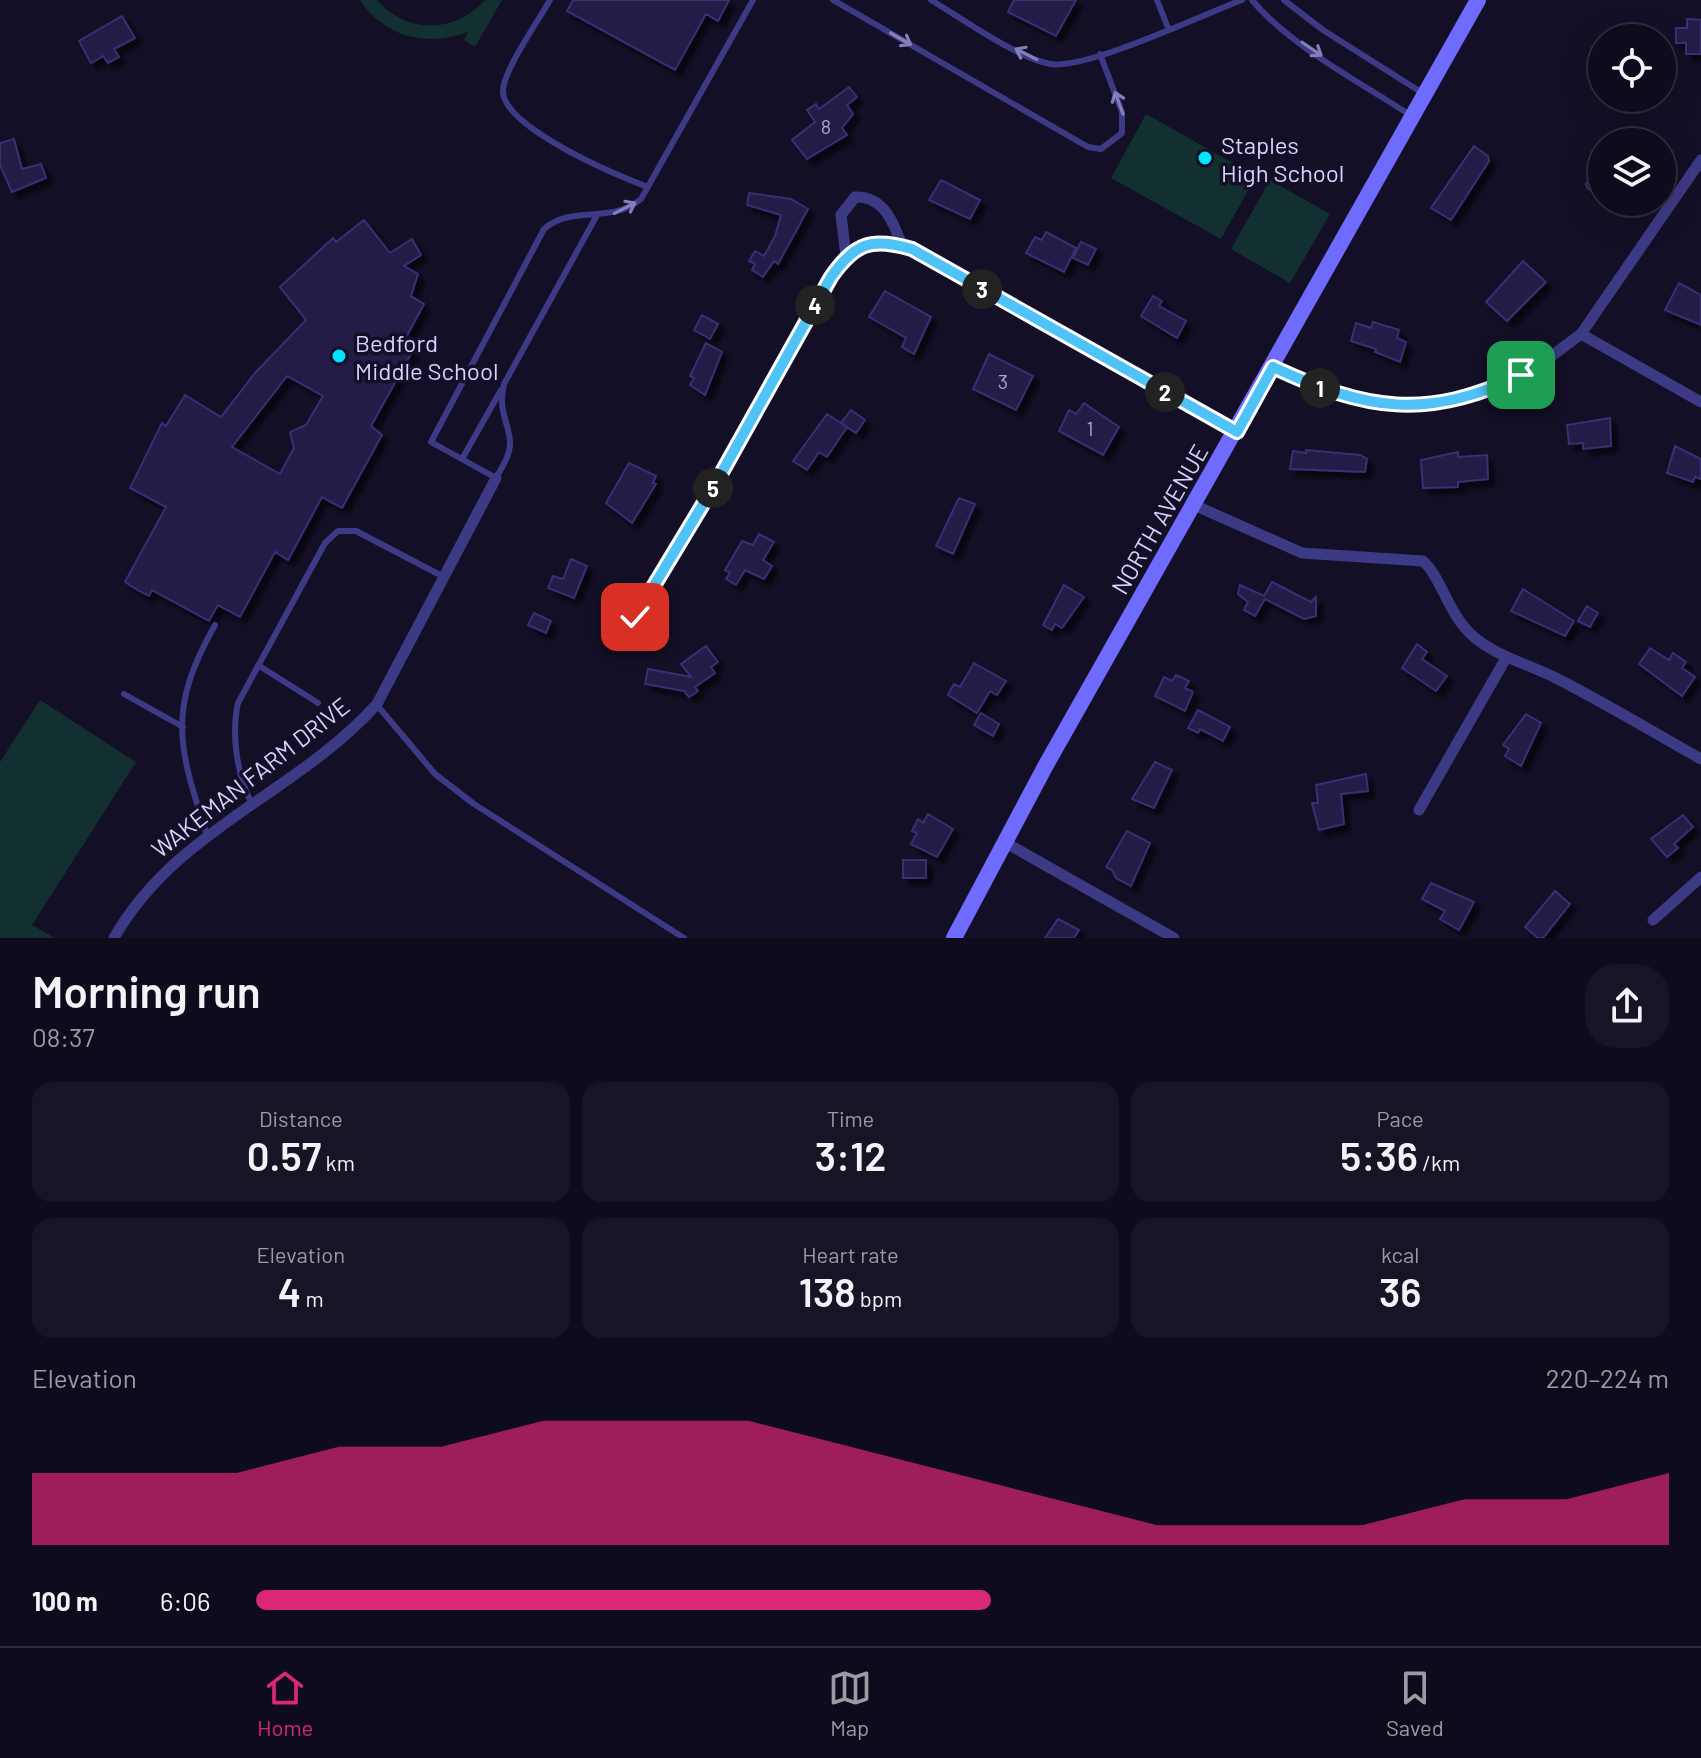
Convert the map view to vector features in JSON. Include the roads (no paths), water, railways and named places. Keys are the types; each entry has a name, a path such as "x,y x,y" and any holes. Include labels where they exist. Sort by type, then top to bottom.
{"street":[{"name":"NORTH AVENUE","path":"954,938 1046,765 1237,432 1411,115 1478,0"},
{"path":"1273,367 1334,394 1380,405 1444,402 1511,380 1581,334 1701,160"},
{"path":"846,256 841,215 847,203 855,197 876,203 890,214 902,246"},
{"path":"635,617 846,256 871,244 902,246 1237,432"},
{"path":"1581,334 1701,402"},
{"name":"WAKEMAN FARM DRIVE","path":"114,938 144,892 207,835 349,735 377,704 496,478"},
{"path":"1194,505 1302,553 1347,558 1406,557 1423,561 1432,572 1448,607 1466,630 1506,658 1556,678 1701,759"},
{"path":"1419,810 1506,658"},
{"path":"1006,843 1174,938"},
{"path":"1653,920 1701,877"}],"lane":[{"path":"550,0 504,82 507,104 521,121 558,143 619,178 648,187"},
{"path":"504,384 500,403 510,441 509,454 496,478 431,442 544,229 566,216 596,217 629,209 648,187 753,0"},
{"path":"833,0 1088,147 1101,149 1122,133 1124,120 1100,54"},
{"path":"931,0 1041,61 1068,64 1242,0"},
{"path":"1157,0 1168,28"},
{"path":"1252,0 1263,13 1304,44 1411,115"},
{"path":"1284,0 1323,30 1424,94"},
{"path":"462,459 596,217"},
{"path":"252,804 243,787 234,721 238,703 325,543 338,531 356,531 444,577"},
{"path":"207,835 190,791 183,694 194,662 215,625"},
{"path":"258,665 318,703"},
{"path":"124,694 183,727"},
{"path":"377,704 435,774 474,804 684,938"}],"place":[{"name":"Staples High School","path":"1205,158"},
{"name":"Bedford Middle School","path":"339,356"}]}
